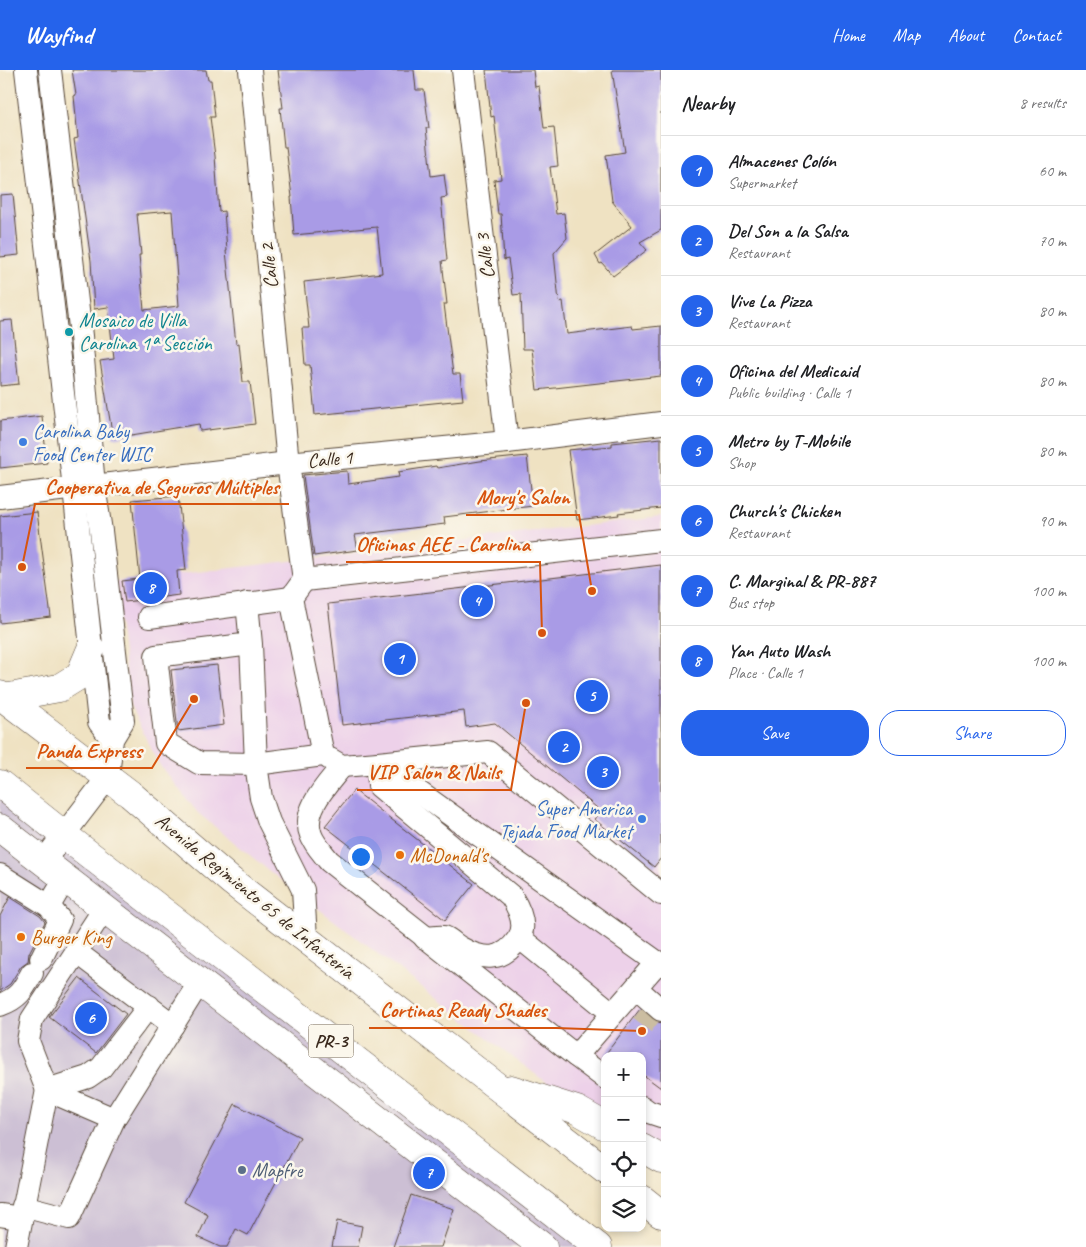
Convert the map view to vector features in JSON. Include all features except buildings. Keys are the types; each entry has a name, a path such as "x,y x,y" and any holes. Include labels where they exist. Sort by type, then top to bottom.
{"main road":[{"path":"2,696 59,688 80,675 91,649"},
{"name":"Avenida Regimiento 65 de Infantería","path":"2,696 108,777 231,881 601,1167"},
{"name":"PR-3","path":"0,784 64,836 598,1247"},
{"path":"0,828 543,1247"},
{"path":"494,1084 577,1110 601,1124"},
{"path":"646,1150 661,1159"},
{"path":"646,1202 661,1214"}],"street":[{"path":"26,70 84,488 101,531 123,721 112,739 108,777 44,862"},
{"path":"50,70 81,336 84,488 91,649 99,722 112,739"},
{"name":"Calle 2","path":"250,70 288,463 304,580"},
{"name":"Calle 3","path":"463,70 507,442"},
{"name":"Calle 1","path":"0,497 288,463 507,442 661,423"},
{"path":"149,616 291,598 304,580 661,540"},
{"path":"291,598 332,761 309,817 310,835 328,861 601,1075"},
{"path":"247,603 251,644 256,764 262,798 269,822 303,890 306,938"},
{"path":"251,644 156,656 166,743 200,763 256,764 332,761 378,763 488,752 661,894"},
{"path":"378,763 379,786 511,896 520,911 522,926 520,938 508,951 496,957 481,957 460,948 444,937 425,938"},
{"path":"378,763 659,964 635,1004 576,1056"},
{"path":"0,875 49,906 60,920 37,966 20,994 11,1001 0,1004"},
{"path":"49,906 65,879"},
{"path":"16,1247 15,1213 47,1090 28,1041 32,1019 104,909"},
{"path":"520,938 635,1004"},
{"path":"76,952 173,1025"},
{"path":"15,1213 69,1218 114,1120 200,983"},
{"path":"47,1090 88,1077 101,1068 148,1006"},
{"path":"47,1090 114,1120"},
{"path":"646,1110 661,1116"}],"shaded area":[{"path":"661,517 661,1150 646,1143 646,1052 601,1052 601,1118 556,1090 273,874 198,813 159,764 130,707 114,582"},
{"path":"0,777 609,1247 0,1247"}],"tunnel":[{"path":"640,1010 661,1026"}],"place":[{"name":"Mosaico de Villa Carolina 1ª Sección","path":"69,332"},
{"name":"Carolina Baby Food Center WIC","path":"23,442"},
{"name":"Cooperativa de Seguros Múltiples","path":"22,567"},
{"name":"Yan Auto Wash","path":"151,588"},
{"name":"Mory's Salon","path":"592,591"},
{"name":"Oficina del Medicaid","path":"477,601"},
{"name":"Oficinas AEE - Carolina","path":"542,633"},
{"name":"Almacenes Colón","path":"400,659"},
{"name":"Metro by T-Mobile","path":"592,696"},
{"name":"Panda Express","path":"194,699"},
{"name":"VIP Salon & Nails","path":"526,703"},
{"name":"Del Son a la Salsa","path":"564,747"},
{"name":"Vive La Pizza","path":"603,772"},
{"name":"Super America Tejada Food Market","path":"642,819"},
{"name":"McDonald's","path":"400,855"},
{"name":"Burger King","path":"21,937"},
{"name":"Church's Chicken","path":"91,1018"},
{"name":"Cortinas Ready Shades","path":"642,1031"},
{"name":"Mapfre","path":"242,1170"},
{"name":"C. Marginal & PR-887","path":"429,1173"}]}
